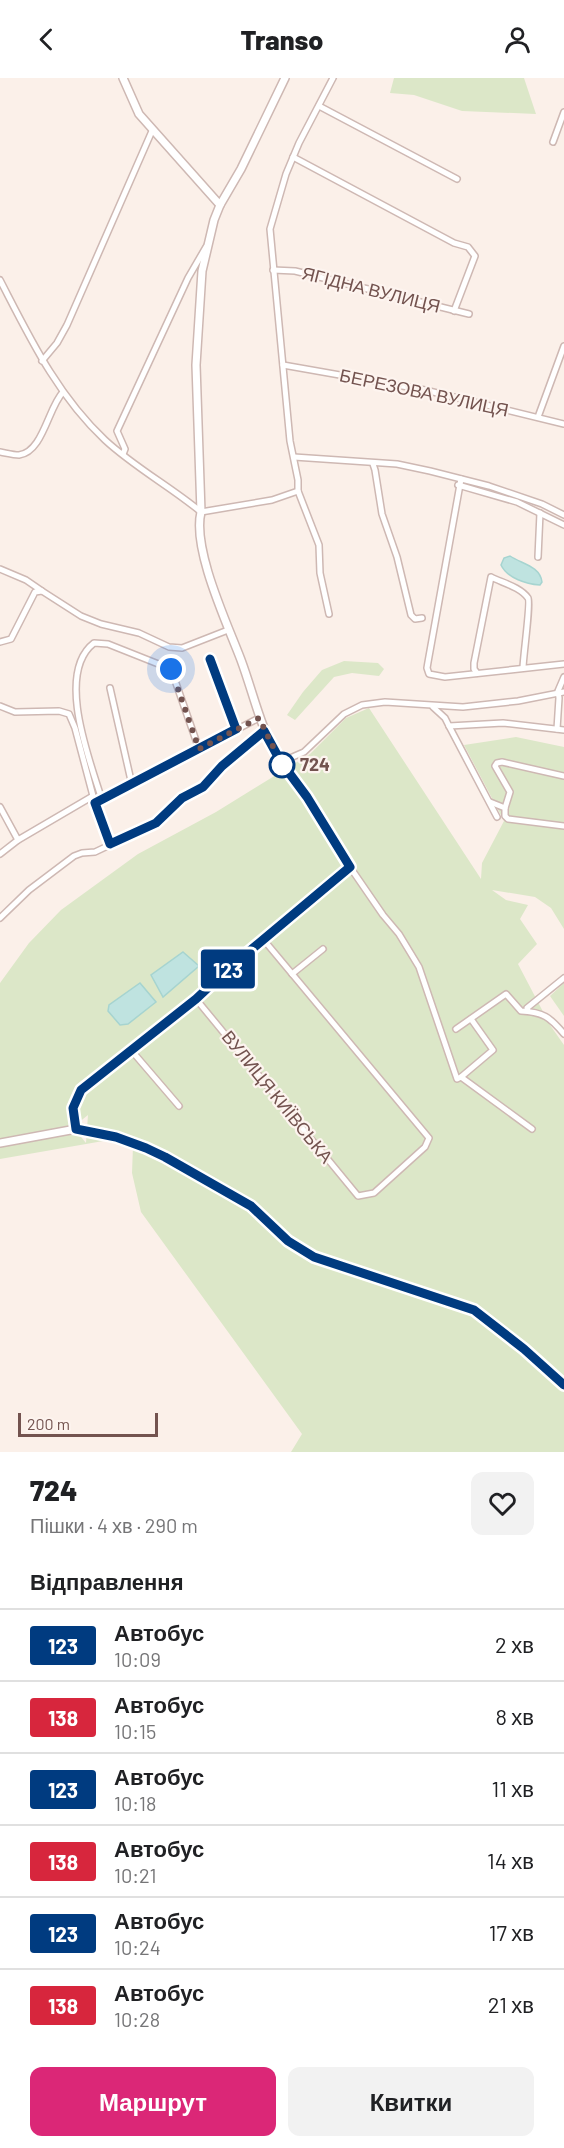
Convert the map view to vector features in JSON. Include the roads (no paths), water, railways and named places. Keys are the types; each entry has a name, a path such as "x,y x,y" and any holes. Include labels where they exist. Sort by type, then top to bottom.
{"street":[{"path":"123,78 139,114 220,205"},
{"path":"285,78 241,169 220,205 208,242 202,271 196,364 201,512 199,537 228,630 241,660 264,731 281,762 307,797 350,867 399,934 419,967 457,1079 492,1050 471,1019"},
{"path":"329,614 320,573 319,545 298,492 290,441 270,229 273,212 293,157 333,78"},
{"path":"319,106 457,179"},
{"path":"553,142 564,112"},
{"path":"42,361 57,343 67,325 152,131"},
{"path":"293,157 454,243 468,246 475,255 454,310"},
{"path":"123,454 126,449 117,431 188,278 208,242"},
{"name":"ЯГІДНА ВУЛИЦЯ","path":"273,270 295,272 469,314"},
{"path":"0,280 2,288 42,361 63,392 106,440 201,512 272,500 298,492"},
{"path":"538,417 564,346"},
{"name":"БЕРЕЗОВА ВУЛИЦЯ","path":"283,366 425,390 564,424"},
{"path":"0,452 18,455 27,452 35,445 42,435 56,399 63,392"},
{"path":"294,457 397,465 460,482 517,502 564,525"},
{"path":"373,464 382,514 397,557 411,615 415,619 422,618"},
{"path":"460,482 489,486 542,504 564,515"},
{"path":"460,482 427,668 429,674 445,677 564,664"},
{"path":"537,556 540,513"},
{"path":"0,569 26,580 81,616 101,624 139,633 169,647 182,648 228,630"},
{"path":"477,673 474,663 491,577 520,591 531,604 526,624 523,668"},
{"path":"0,642 11,639 35,592 42,591"},
{"path":"102,800 77,719 79,662 94,643 108,644 171,669 199,749"},
{"path":"210,659 236,729"},
{"path":"557,729 559,698 564,677"},
{"path":"110,688 132,785"},
{"path":"281,762 304,752 352,708 373,703 463,707 518,701 561,692"},
{"path":"0,706 15,712 58,711 69,714 75,728 95,803 110,844"},
{"path":"432,706 449,726 497,817"},
{"path":"95,803 259,718"},
{"path":"449,726 503,723 564,730"},
{"path":"0,918 28,890 74,856 95,852 156,823 182,798 203,787 222,766 264,731"},
{"path":"564,776 502,762 495,766 510,792 505,808 505,816 508,819 564,826"},
{"path":"0,854 18,840 93,796"},
{"path":"489,802 505,808"},
{"path":"0,807 18,840"},
{"path":"76,1129 73,1108 81,1090 196,999 263,939 350,867"},
{"path":"263,939 292,974 323,949"},
{"name":"ВУЛИЦЯ КИЇВСЬКА","path":"196,999 358,1196 374,1193 425,1147 429,1138 292,974"},
{"path":"528,1011 527,1008 564,978"},
{"path":"456,1029 506,994 521,1011 549,1017 564,1034"},
{"path":"131,1050 178,1106"},
{"path":"461,1077 532,1129"},
{"path":"0,1143 76,1129 116,1137 146,1148 251,1206 288,1241 314,1257 474,1310 524,1349 564,1385"}],"water":[{"path":"510,556 538,572 542,582 540,585 523,582 504,570 501,565 504,558"},
{"path":"183,952 199,966 163,997 151,975"},
{"path":"140,983 156,1002 128,1024 120,1025 108,1011 109,1005"}],"place":[{"name":"724","path":"282,765"}]}
